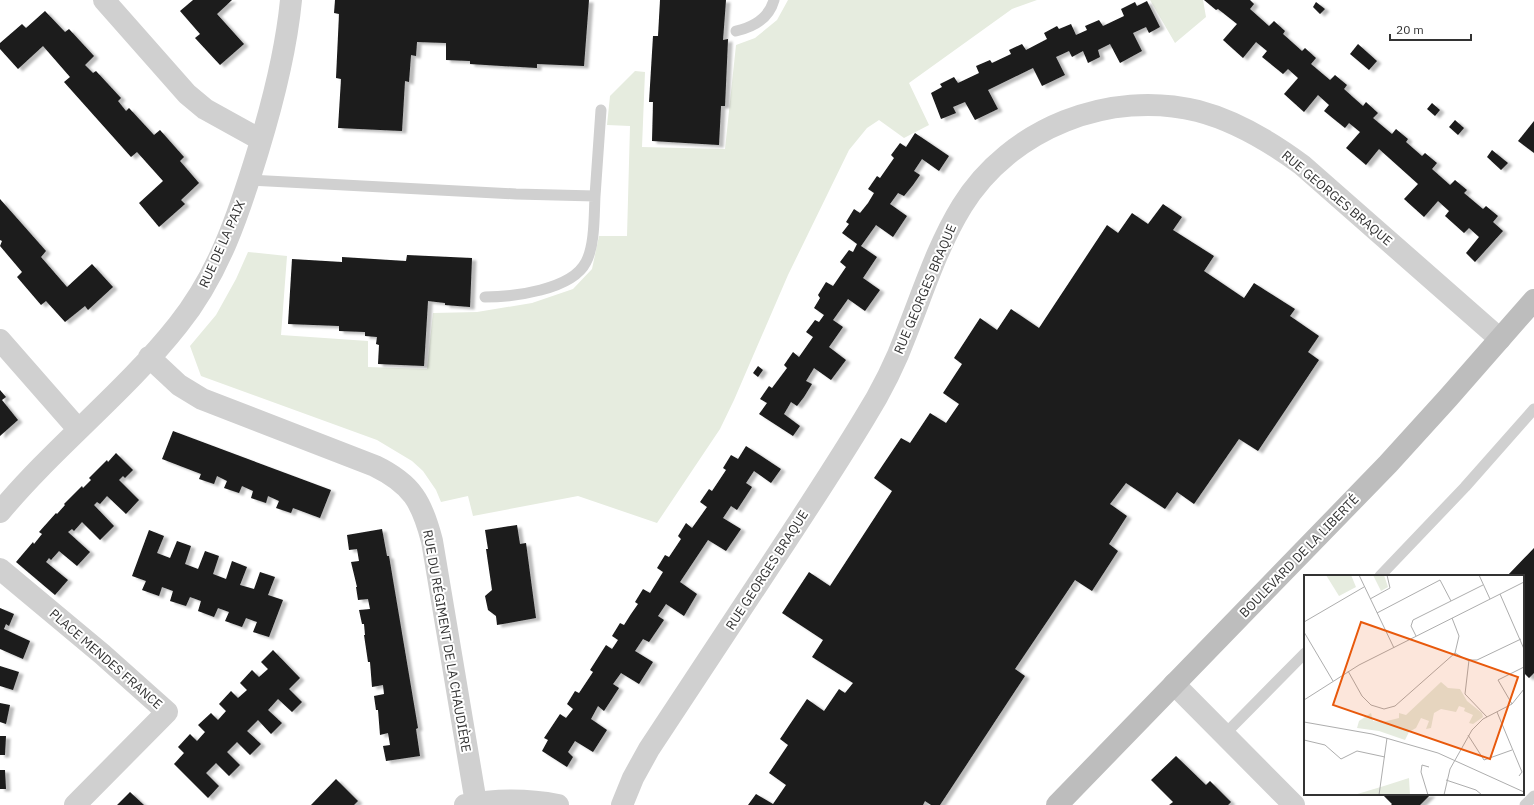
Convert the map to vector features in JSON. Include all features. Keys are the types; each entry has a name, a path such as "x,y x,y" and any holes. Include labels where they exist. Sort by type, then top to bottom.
{"main road":[{"name":"BOULEVARD DE LA LIBERTÉ","path":"1057,805 1388,464 1500,340 1534,300"}],"street":[{"path":"104,0 187,94 205,109 261,140"},
{"name":"RUE DE LA PAIX","path":"0,512 25,483 178,326 211,276 226,242 249,180 261,140 278,81 292,0"},
{"name":"RUE GEORGES BRAQUE","path":"622,805 633,778 649,749 805,512 866,416 898,354 942,241 961,207 983,177 996,164 1012,150 1043,131 1091,112 1125,106 1162,106 1180,108 1197,111 1232,123 1275,146 1302,165 1500,340"},
{"path":"0,340 78,428"},
{"name":"RUE DU RÉGIMENT DE LA CHAUDIÈRE","path":"149,357 179,385 190,393 375,466 397,479 413,494 424,514 432,541 470,804 494,800 518,800 558,805"},
{"name":"PLACE MENDES FRANCE","path":"0,569 102,654 167,712 75,805"},
{"path":"1174,684 1294,805"}],"lane":[{"path":"736,32 745,29 764,18 770,11 774,0"},
{"path":"485,297 515,296 544,288 558,283 580,271 586,263 590,254 601,110"},
{"path":"249,180 516,194 594,196"},
{"path":"1381,575 1465,487 1534,409"},
{"path":"1224,735 1304,654"},
{"path":"1525,805 1534,796"}],"shaded area":[{"path":"788,0 1037,0 1012,9 909,83 929,125 904,138 879,120 867,128 849,150 788,275 720,429 657,523 578,496 473,516 468,496 441,502 436,490 423,471 412,461 377,440 201,376 190,346 216,315 236,279 248,252 287,256 281,335 368,341 368,367 427,369 433,313 477,312 532,303 573,289 592,269 599,236 627,236 630,126 607,125 610,96 635,71 645,72 642,147 725,149 736,45 755,38 777,20"},
{"path":"1150,0 1203,0 1206,17 1175,43"}],"building":[{"path":"193,0 232,0 217,14 244,44 220,65 195,38 200,34 180,11"},
{"path":"335,0 589,0 584,66 537,64 537,68 470,64 470,61 446,60 446,43 417,42 416,56 411,55 409,82 405,81 402,131 338,128 341,79 336,78 339,14 334,13"},
{"path":"660,0 726,0 723,40 728,39 725,106 721,106 719,145 652,141 653,102 649,102 653,36 658,36"},
{"path":"1204,0 1250,0 1254,4 1250,9 1269,26 1274,21 1285,31 1283,34 1302,51 1305,48 1316,58 1311,64 1330,80 1335,75 1347,85 1344,89 1363,106 1366,102 1378,113 1373,118 1392,134 1396,129 1408,139 1406,142 1422,156 1425,153 1437,163 1432,169 1450,185 1455,180 1467,190 1464,193 1483,209 1486,206 1498,216 1493,222 1503,231 1475,262 1466,253 1479,237 1469,228 1464,233 1445,216 1449,211 1438,201 1424,217 1404,199 1418,184 1379,149 1366,165 1346,148 1360,132 1349,123 1345,128 1324,111 1329,105 1318,95 1304,112 1284,94 1298,78 1288,69 1283,74 1262,57 1267,51 1256,42 1243,58 1223,40 1237,24"},
{"path":"1147,1 1160,27 1149,33 1146,27 1133,33 1142,51 1120,63 1110,44 1098,50 1100,57 1088,63 1083,51 1072,57 1069,51 1056,57 1065,75 1042,86 1033,68 988,90 998,109 975,120 965,102 953,107 956,113 941,119 931,93 942,87 940,84 954,77 958,83 979,73 976,66 990,60 992,63 1011,54 1009,50 1022,44 1026,50 1047,39 1044,33 1057,26 1059,29 1071,24 1076,35 1087,30 1085,26 1099,20 1103,26 1124,16 1121,9 1135,2 1137,6"},
{"path":"1316,2 1325,9 1320,14 1313,7"},
{"path":"45,11 65,32 69,29 94,56 85,65 93,73 96,71 121,98 118,101 126,111 129,108 154,135 160,130 184,157 180,161 199,183 181,200 185,204 159,227 139,203 163,181 137,152 131,157 64,82 70,77 43,46 18,69 0,49 0,43 22,24 26,28"},
{"path":"1358,44 1377,61 1369,70 1350,54"},
{"path":"1432,103 1440,110 1435,116 1427,109"},
{"path":"1455,120 1464,128 1458,135 1449,127"},
{"path":"1534,121 1534,153 1518,141"},
{"path":"915,133 949,156 939,171 922,159 914,171 920,175 913,185 904,196 898,193 890,204 907,216 893,237 876,225 861,246 877,257 863,278 880,290 865,311 848,299 833,320 843,327 829,347 846,360 831,380 814,368 806,381 812,384 804,397 797,406 791,402 784,414 800,426 793,436 759,414 767,403 760,399 769,386 772,388 787,368 784,365 793,352 799,357 813,337 806,332 815,320 819,322 824,315 814,308 820,298 818,295 826,282 833,286 846,267 840,262 849,250 853,252 857,244 842,233 849,224 846,222 854,209 860,213 868,203 874,193 868,189 877,176 880,178 894,158 891,155 900,143 906,147"},
{"path":"1492,150 1508,163 1501,170 1487,157"},
{"path":"0,199 46,251 41,257 67,287 92,264 113,287 88,310 85,306 65,322 46,301 41,305 17,277 22,272 0,246 2,241 0,240"},
{"path":"1163,204 1182,217 1173,230 1214,256 1204,271 1244,298 1254,283 1295,309 1290,316 1319,336 1308,352 1319,360 1258,451 1239,439 1194,504 1177,492 1165,509 1126,483 1110,504 1127,516 1109,544 1118,551 1092,591 1075,580 1015,669 1025,676 940,805 931,805 925,801 923,805 748,805 756,794 773,804 786,785 769,773 788,745 780,739 807,699 824,711 839,689 845,693 853,683 812,657 823,640 782,613 809,572 830,586 892,491 874,478 901,438 910,443 930,413 946,423 959,404 943,393 962,364 954,358 980,318 997,330 1011,309 1039,328 1107,225 1118,233 1132,213 1148,224"},
{"path":"407,255 472,258 470,307 445,305 445,303 428,301 424,366 378,364 379,345 376,344 377,337 365,336 365,332 339,331 339,326 288,324 292,259 342,262 342,257 406,261"},
{"path":"758,366 763,370 758,377 753,373"},
{"path":"0,390 6,397 2,400 18,420 0,436"},
{"path":"173,431 331,490 320,518 293,508 291,513 276,508 279,501 268,496 266,503 251,498 253,491 242,486 239,493 224,488 227,481 217,476 214,484 199,479 201,474 162,459"},
{"path":"746,446 781,469 771,483 754,471 746,483 752,487 737,510 731,506 723,518 741,529 726,551 708,540 680,582 697,594 684,616 666,604 658,616 664,620 649,642 643,639 635,651 653,662 639,684 621,673 613,684 619,688 604,711 598,706 591,719 607,730 593,752 575,741 568,752 573,757 567,767 542,751 548,740 544,738 560,714 566,718 573,709 567,704 575,691 579,693 593,672 590,670 606,645 612,649 618,640 612,636 620,623 624,625 638,604 635,602 643,589 650,593 663,572 657,568 665,555 669,557 681,539 678,536 686,523 692,528 707,507 700,502 709,489 712,491 726,470 723,468 731,455 738,459"},
{"path":"116,453 133,470 125,478 123,476 119,480 139,500 126,514 107,496 100,504 97,502 94,505 114,526 100,540 82,522 74,531 72,529 68,532 90,552 77,566 59,551 51,560 49,558 46,562 68,580 55,595 16,562 33,542 34,544 42,534 39,532 56,513 57,514 65,505 64,504 82,486 83,488 91,480 89,478"},
{"path":"517,525 520,544 526,543 536,618 497,625 496,616 488,610 485,596 492,590 486,549 488,549 485,530"},
{"path":"382,529 387,556 389,556 418,728 416,729 420,756 386,761 383,746 390,745 388,733 380,735 378,710 376,710 374,696 384,694 383,685 372,687 370,662 368,662 364,635 364,624 362,624 359,610 370,609 368,599 358,600 357,587 351,562 359,561 357,549 349,550 347,535"},
{"path":"149,530 164,536 157,553 170,558 177,541 191,546 185,564 198,569 205,551 219,556 213,574 226,579 232,561 247,567 240,585 254,589 260,572 275,577 268,595 283,600 269,637 253,632 257,622 246,618 242,627 225,621 229,612 218,608 214,617 198,611 201,601 190,597 186,606 170,601 173,591 162,587 159,596 142,590 146,581 132,576"},
{"path":"1534,548 1534,673 1529,678 1524,673 1524,575 1508,575"},
{"path":"0,608 14,614 9,626 6,624 4,629 30,641 23,659 0,649"},
{"path":"273,650 300,678 289,689 302,702 292,712 278,699 268,710 282,723 271,734 258,720 247,731 261,744 250,755 237,742 227,752 240,765 229,776 216,763 206,773 219,786 208,798 174,764 184,753 178,747 190,734 197,741 205,732 198,725 211,713 218,720 226,711 219,704 231,691 238,698 247,690 240,683 252,670 259,677 268,669 261,662"},
{"path":"0,666 19,672 13,690 0,686"},
{"path":"0,703 10,705 6,724 0,722"},
{"path":"0,736 6,736 5,755 0,755"},
{"path":"1176,756 1206,785 1210,781 1231,802 1228,805 1169,805 1173,802 1151,780"},
{"path":"0,770 5,770 6,789 0,789"},
{"path":"336,779 358,801 354,805 311,805"},
{"path":"130,792 144,805 117,805"},
{"path":"1383,795 1430,795 1420,805 1391,805 1392,804"}]}
